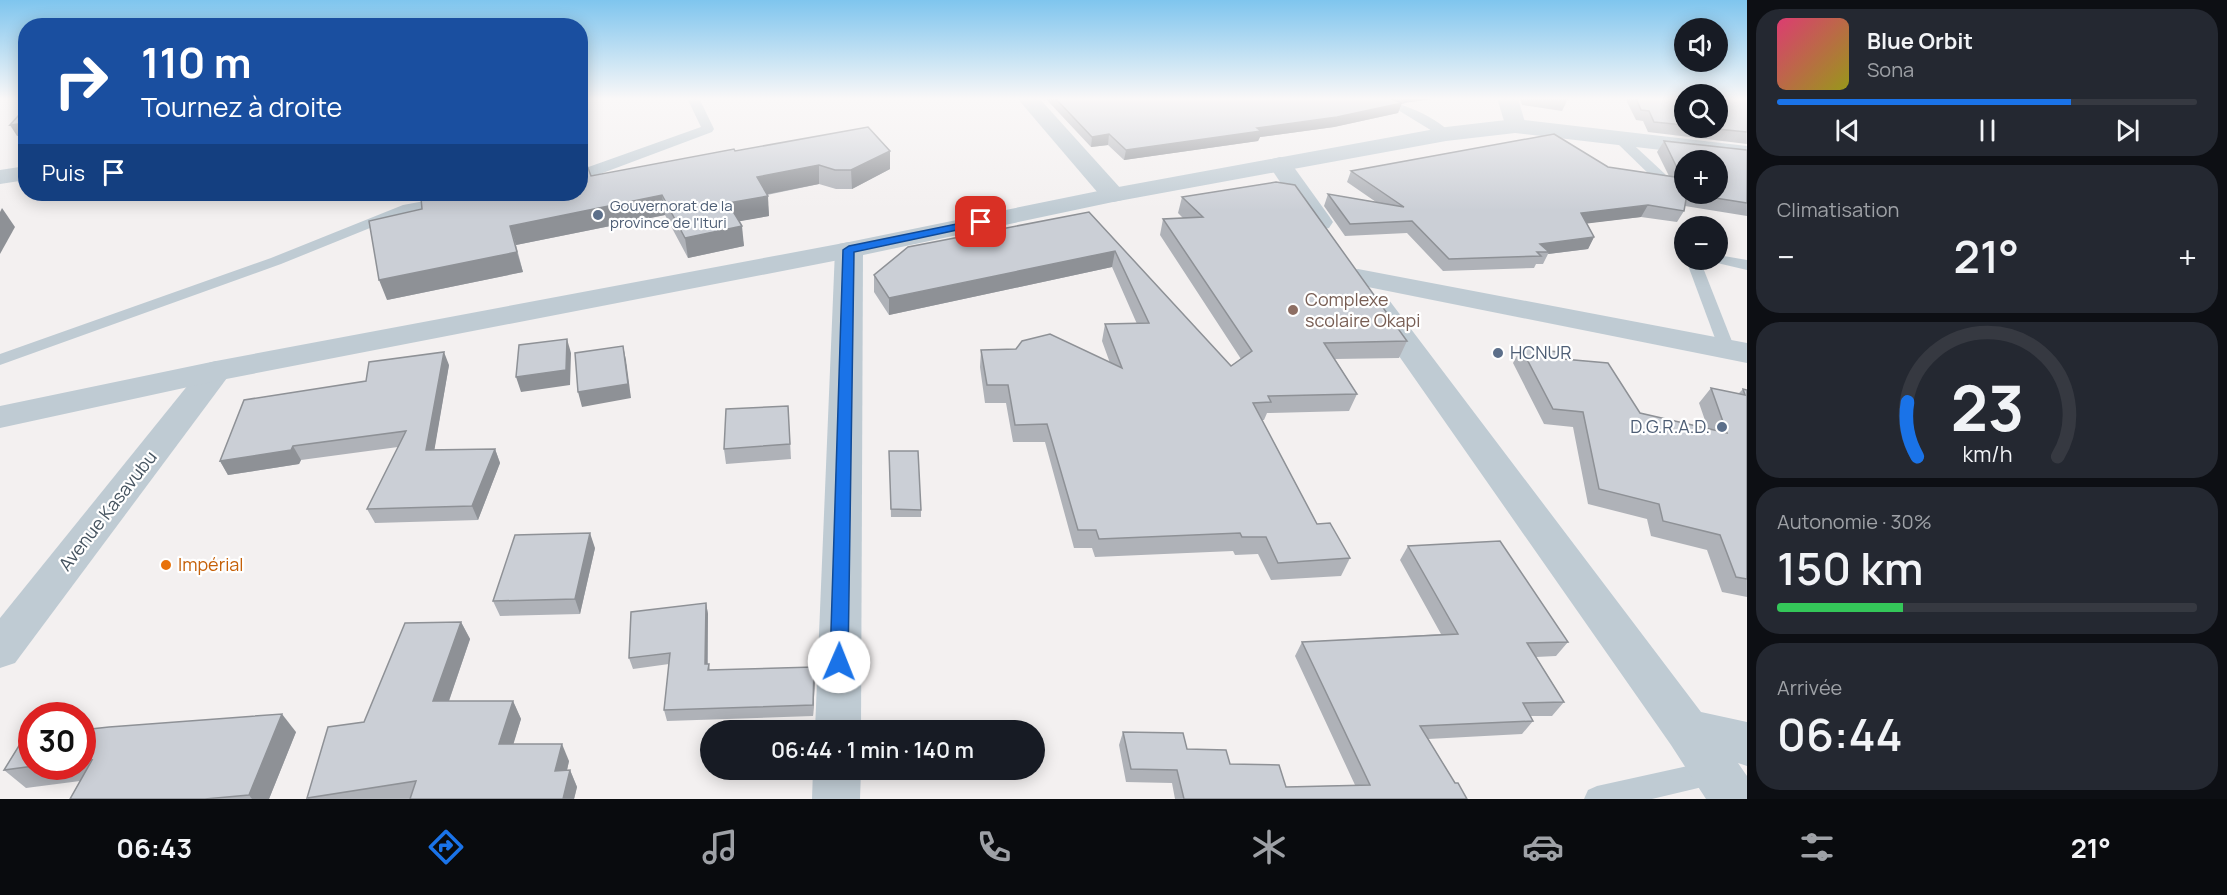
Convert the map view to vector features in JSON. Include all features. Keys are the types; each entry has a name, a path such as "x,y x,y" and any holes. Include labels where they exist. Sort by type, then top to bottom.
{"street":[{"path":"1061,135 1113,195"},
{"path":"0,417 216,371 849,250 1113,195 1439,135"},
{"path":"1590,135 1747,153"},
{"path":"1280,164 1358,277 1687,730 1732,772"},
{"path":"0,177 18,174"},
{"path":"838,720 849,250"},
{"path":"1358,277 1737,351"},
{"name":"Avenue Kasavubu","path":"0,650 216,371"},
{"path":"836,799 837,780"}],"lane":[{"path":"588,172 691,135"},
{"path":"1620,139 1660,177"},
{"path":"0,360 276,261 408,208 444,201"},
{"path":"1728,261 1747,265"},
{"path":"1698,270 1737,351"},
{"path":"1597,799 1732,772"}],"building":[{"path":"822,135 876,135 890,151 851,170 835,170 819,165 757,177 768,196 728,203 742,226 685,238 662,195 510,226 517,252 379,280 369,221 422,209 421,201 588,201 588,168 591,176 734,149 735,151"},
{"path":"1110,135 1231,135 1126,150"},
{"path":"1547,135 1556,135 1608,167 1674,177 1674,204 1685,204 1684,211 1648,205 1581,213 1594,237 1540,244 1549,252 1537,252 1541,256 1449,259 1412,221 1350,224 1328,194 1404,207 1351,171"},
{"path":"1664,141 1747,150 1747,203 1728,200 1728,150 1674,150 1674,162"},
{"path":"1276,182 1295,185 1407,341 1324,343 1357,394 1268,396 1271,402 1253,403 1317,524 1330,523 1350,558 1278,563 1266,537 1242,537 1240,533 1099,539 1096,530 1078,530 1047,424 1015,425 1008,385 987,385 981,350 1016,349 1022,341 1050,334 1122,368 1105,324 1149,323 1115,251 889,298 874,275 908,247 1089,212 1231,366 1252,351 1163,219 1203,217 1182,197"},
{"path":"567,339 566,370 516,377 519,345"},
{"path":"623,346 628,384 578,392 575,353"},
{"path":"1521,348 1559,352 1563,359 1608,363 1640,413 1727,433 1711,388 1745,395 1743,389 1747,390 1747,579 1736,577 1720,535 1663,521 1659,504 1599,489 1583,412 1553,409"},
{"path":"444,352 426,450 495,449 472,506 367,509 406,431 293,446 291,450 220,461 244,400 366,381 369,362"},
{"path":"788,406 790,444 724,449 726,409"},
{"path":"889,451 918,451 921,510 891,509"},
{"path":"590,533 575,599 493,601 515,535"},
{"path":"1500,541 1568,642 1527,643 1564,702 1523,703 1533,721 1420,726 1467,799 1184,799 1177,770 1131,769 1123,732 1183,733 1187,749 1226,750 1230,764 1279,765 1286,787 1370,785 1302,642 1458,634 1408,546"},
{"path":"706,603 705,664 709,664 708,670 814,667 813,705 664,710 670,653 629,658 631,612"},
{"path":"461,622 433,701 513,701 499,744 562,744 555,771 570,770 563,799 410,799 416,781 307,798 328,727 364,722 405,623"},
{"path":"282,714 249,795 205,799 70,799 81,780 96,780 96,728"},
{"path":"18,747 18,768 4,770"}],"place":[{"name":"Gouvernorat de la province de l'Ituri","path":"598,215"},
{"name":"Complexe scolaire Okapi","path":"1293,310"},
{"name":"HCNUR","path":"1498,353"},
{"name":"D.G.R.A.D.","path":"1722,427"},
{"name":"Impérial","path":"166,565"}],"route":[{"path":"839,662 849,250 981,222"}]}
